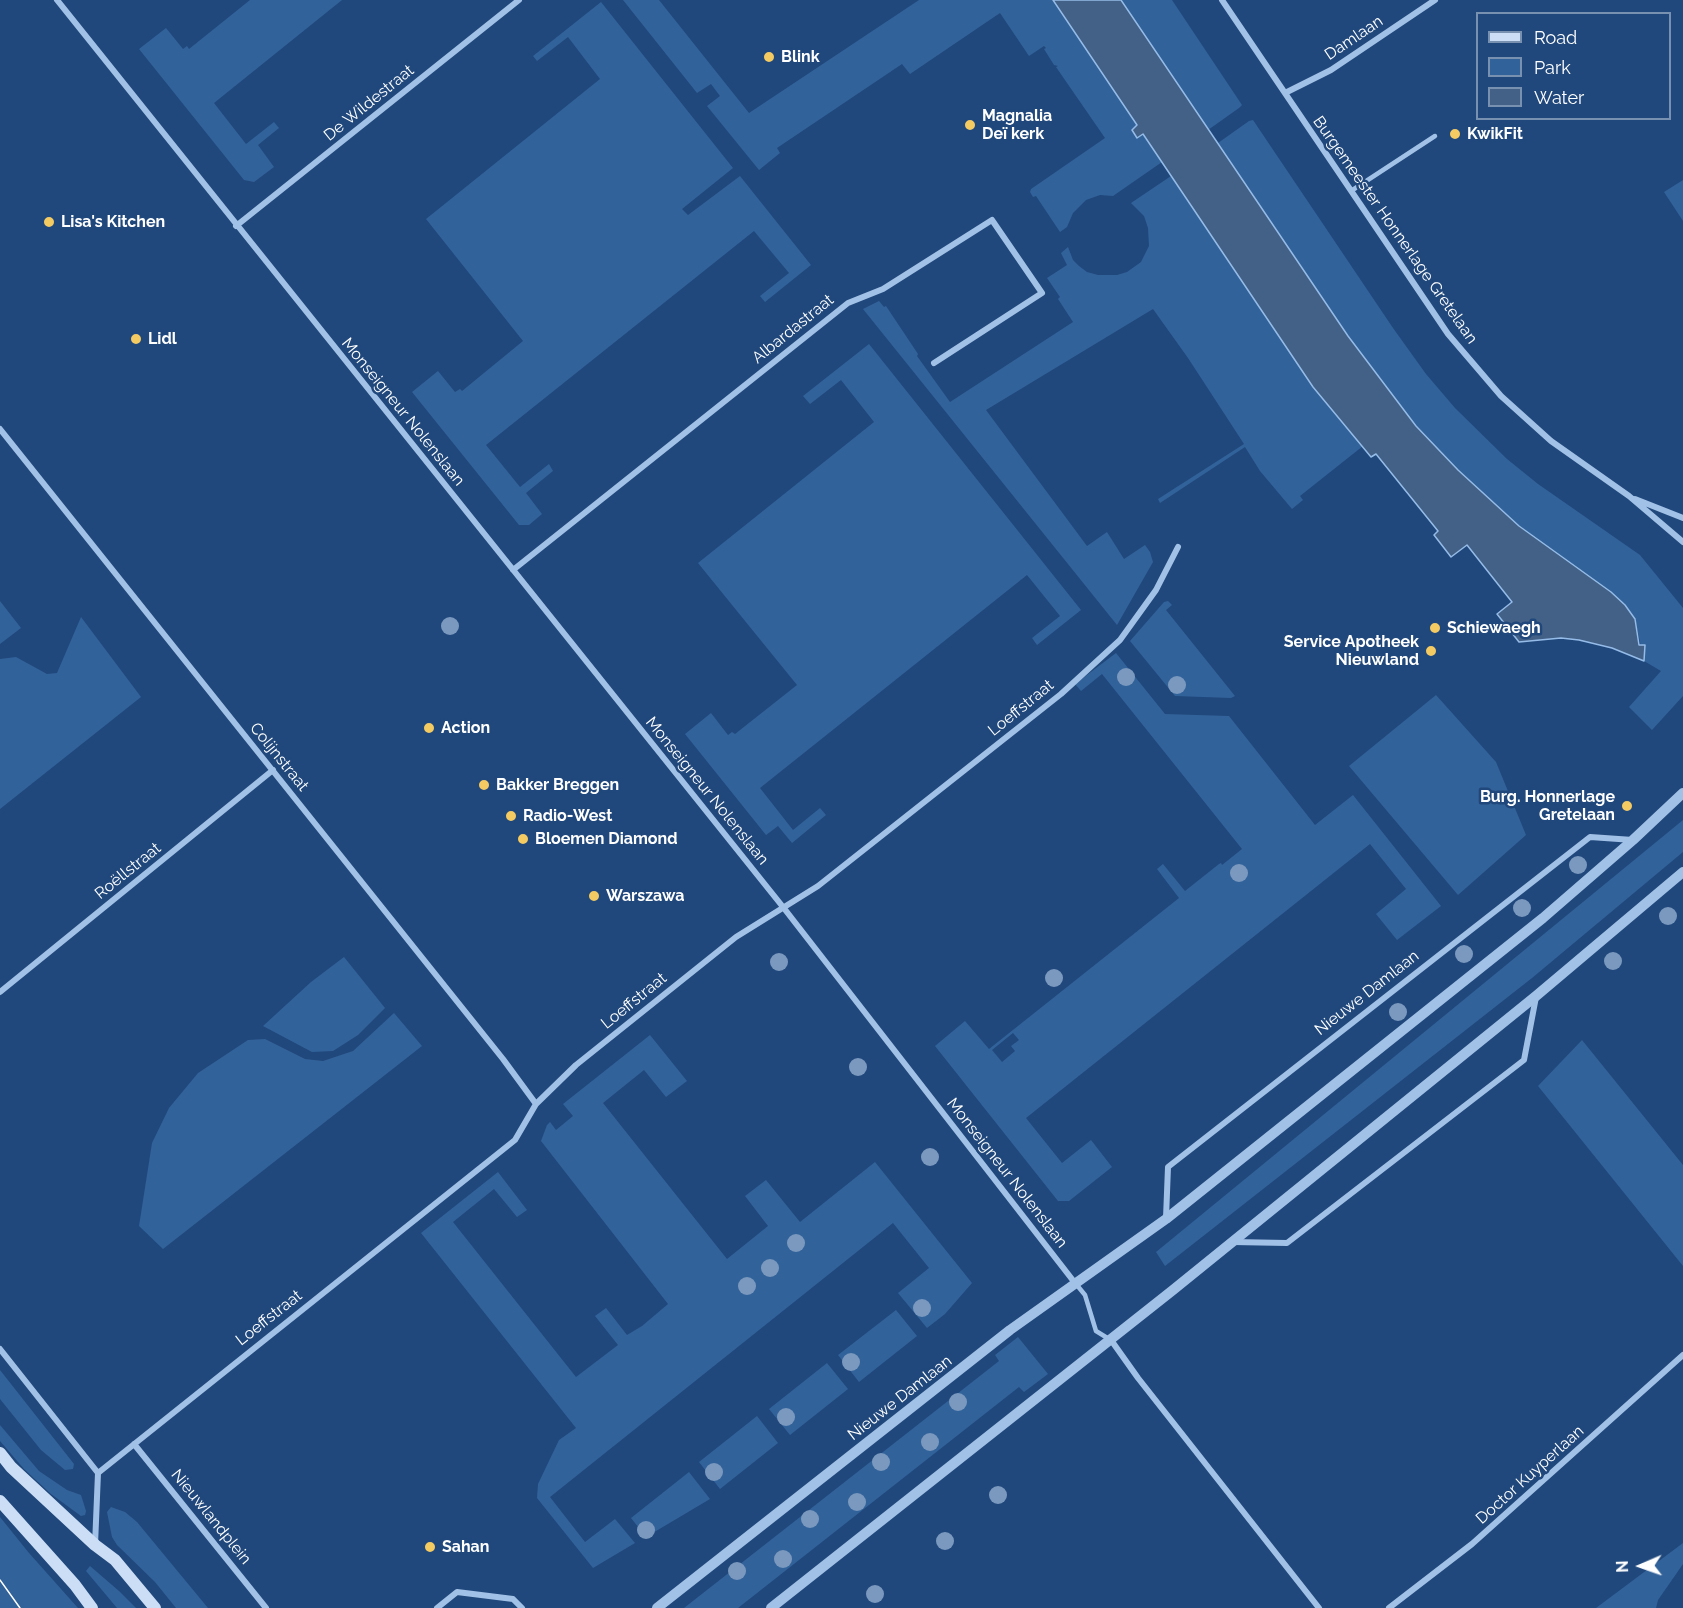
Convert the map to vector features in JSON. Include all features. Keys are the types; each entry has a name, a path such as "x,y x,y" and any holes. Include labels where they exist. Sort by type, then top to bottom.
{"main road":[{"path":"0,1454 10,1467 115,1560 155,1608"},
{"path":"0,1501 75,1585 92,1608"}],"street":[{"name":"Monseigneur Nolenslaan","path":"57,0 783,907 1075,1283"},
{"name":"De Wildestraat","path":"236,226 519,0"},
{"name":"Burgemeester Honnerlage Gretelaan","path":"1222,0 1448,334 1501,396 1551,441 1629,496 1683,542"},
{"name":"Damlaan","path":"1285,93 1330,70 1435,0"},
{"name":"Albardastraat","path":"513,570 848,303 883,288 992,220 1042,293 934,363"},
{"name":"Colijnstraat","path":"0,429 536,1104"},
{"name":"Burgemeester Honnerlage Gretelaan","path":"1629,496 1683,518"},
{"name":"Loeffstraat","path":"98,1473 515,1140 536,1104 576,1065 729,942 818,886 1070,686 1120,640 1156,591 1178,547"},
{"name":"Roëllstraat","path":"0,992 273,771"},
{"name":"Nieuwe Damlaan","path":"657,1608 1001,1338 1166,1219 1544,918 1683,793"},
{"name":"Nieuwe Damlaan","path":"1166,1219 1168,1167 1590,837 1633,840"},
{"path":"771,1608 1111,1341 1536,996 1683,872"},
{"path":"1233,1242 1287,1243 1524,1060 1536,996"},
{"name":"Monseigneur Nolenslaan","path":"1111,1341 1318,1608"},
{"path":"0,1349 98,1473 96,1545"},
{"name":"Doctor Kuyperlaan","path":"1389,1608 1472,1544 1683,1355"},
{"name":"Nieuwlandplein","path":"134,1444 266,1608"},
{"path":"437,1608 457,1592 513,1599 522,1608"}],"lane":[{"path":"1351,191 1435,135"},
{"name":"Monseigneur Nolenslaan","path":"1075,1283 1085,1295 1096,1331 1111,1341"}],"green space":[{"path":"250,0 342,0 214,103 246,144 274,122 279,128 258,145 274,167 254,182 244,180 139,49 166,28 183,49 187,46 189,49"},
{"path":"623,0 659,0 749,113 919,0 1053,0 1138,126 1137,138 1143,134 1162,162 1113,196 1100,195 1086,200 1073,213 1067,227 1060,232 1036,196 1033,197 1031,189 1105,138 1056,67 1058,66 1054,65 1044,49 1046,48 1044,46 1029,56 1000,13 910,74 902,64 777,148 780,153 759,170 707,106 720,96 711,84 697,93"},
{"path":"1121,0 1172,0 1242,105 1208,130"},
{"path":"601,2 733,168 682,209 688,215 740,176 811,265 765,302 760,296 789,273 754,231 486,445 520,487 549,464 553,471 526,493 542,514 529,525 519,525 412,392 438,371 455,392 460,389 462,391 523,341 426,219 600,79 568,37 537,61 533,56"},
{"path":"1253,120 1393,328 1426,374 1455,408 1507,459 1538,484 1640,555 1683,608 1683,696 1652,730 1629,707 1661,671 1644,661 1635,619 1625,605 1611,592 1519,526 1458,470 1416,426 1383,384 1218,143"},
{"path":"1171,176 1313,387 1363,446 1300,496 1303,500 1292,509 1260,471 1245,447 1160,503 1158,499 1244,444 1153,309 986,410 1087,546 1107,532 1124,559 1145,545 1150,552 1153,562 1117,625 863,309 879,301 884,307 886,306 918,354 917,356 950,402 1073,322 1047,278 1067,265 1061,253 1068,247 1073,260 1079,266 1087,272 1098,275 1117,275 1127,272 1141,262 1149,246 1148,228 1144,216 1131,203"},
{"path":"1683,180 1683,221 1664,192"},
{"path":"869,344 1081,610 1037,645 1032,638 1060,616 1027,575 760,788 793,830 820,808 826,815 792,843 778,826 766,835 685,734 711,713 728,735 732,732 735,734 797,685 698,563 874,422 841,380 810,404 803,396"},
{"path":"0,601 21,628 0,644"},
{"path":"1168,601 1172,605 1166,610 1235,696 1231,698 1175,696 1130,641 1164,602"},
{"path":"81,617 141,697 0,809 0,659 16,657 47,674 57,673"},
{"path":"1116,653 1165,714 1229,716 1315,825 1353,795 1441,906 1397,940 1376,914 1406,889 1370,844 1026,1118 1062,1163 1091,1140 1112,1167 1069,1201 1058,1201 935,1046 965,1021 989,1049 1179,898 1157,869 1163,864 1185,891 1242,849 1102,674 1081,691 1075,684","holes":["1013,1033 1019,1040 1011,1046 1015,1051 1002,1062 992,1050"]},
{"path":"1436,695 1496,762 1526,835 1458,895 1349,766"},
{"path":"1683,820 1683,852 1532,978 1165,1266 1156,1252"},
{"path":"344,957 385,1008 358,1035 333,1051 312,1052 263,1026 311,982"},
{"path":"394,1013 422,1046 163,1249 139,1226 152,1143 169,1108 198,1073 248,1040 265,1039 305,1059 323,1061 353,1051"},
{"path":"650,1035 687,1081 666,1097 644,1070 603,1103 727,1259 768,1226 745,1196 766,1180 800,1222 875,1162 972,1283 945,1314 927,1328 898,1293 929,1268 893,1223 550,1497 585,1542 615,1519 635,1543 593,1568 537,1498 538,1484 559,1440 576,1428 421,1233 498,1172 527,1210 517,1217 494,1189 453,1222 576,1377 618,1345 595,1316 606,1308 627,1335 642,1326 668,1304 541,1141 550,1122 556,1130 573,1116 563,1104"},
{"path":"1582,1040 1683,1165 1683,1266 1538,1086"},
{"path":"896,1310 917,1336 859,1382 838,1355"},
{"path":"1018,1337 1048,1374 1024,1392 1019,1387 738,1608 684,1608 999,1361 995,1355"},
{"path":"827,1363 848,1389 790,1435 769,1409"},
{"path":"0,1370 74,1464 73,1469 65,1470 41,1450 0,1399"},
{"path":"757,1416 778,1443 720,1489 699,1462"},
{"path":"0,1425 39,1471 67,1490 81,1495 85,1515 81,1516 51,1494 24,1469 0,1441"},
{"path":"689,1472 710,1499 646,1537 631,1518"},
{"path":"111,1507 125,1512 137,1522 208,1608 176,1608 155,1582 117,1545 112,1537 107,1512"},
{"path":"0,1517 29,1553 78,1608 0,1608"},
{"path":"1683,1543 1683,1564 1658,1600 1656,1608 1596,1608"},
{"path":"90,1566 136,1608 117,1608 86,1571"}],"water":[{"path":"1053,0 1121,0 1348,336 1416,426 1458,470 1519,526 1611,592 1625,605 1635,619 1639,645 1645,645 1644,661 1612,648 1579,640 1561,638 1519,642 1497,614 1512,602 1467,545 1451,557 1434,535 1438,531 1376,454 1371,457 1313,387 1143,134 1137,138 1132,130 1137,125"}],"tram line":[{"path":"0,1580 20,1608"}],"place":[{"name":"Blink","path":"769,57"},
{"name":"Magnalia Deï kerk","path":"970,125"},
{"name":"KwikFit","path":"1455,134"},
{"name":"Lisa's Kitchen","path":"49,222"},
{"name":"Lidl","path":"136,339"},
{"name":"Schiewaegh","path":"1435,628"},
{"name":"Service Apotheek Nieuwland","path":"1431,651"},
{"name":"Action","path":"429,728"},
{"name":"Bakker Breggen","path":"484,785"},
{"name":"Burg. Honnerlage Gretelaan","path":"1627,806"},
{"name":"Radio-West","path":"511,816"},
{"name":"Bloemen Diamond","path":"523,839"},
{"name":"Warszawa","path":"594,896"},
{"name":"Sahan","path":"430,1547"}]}
